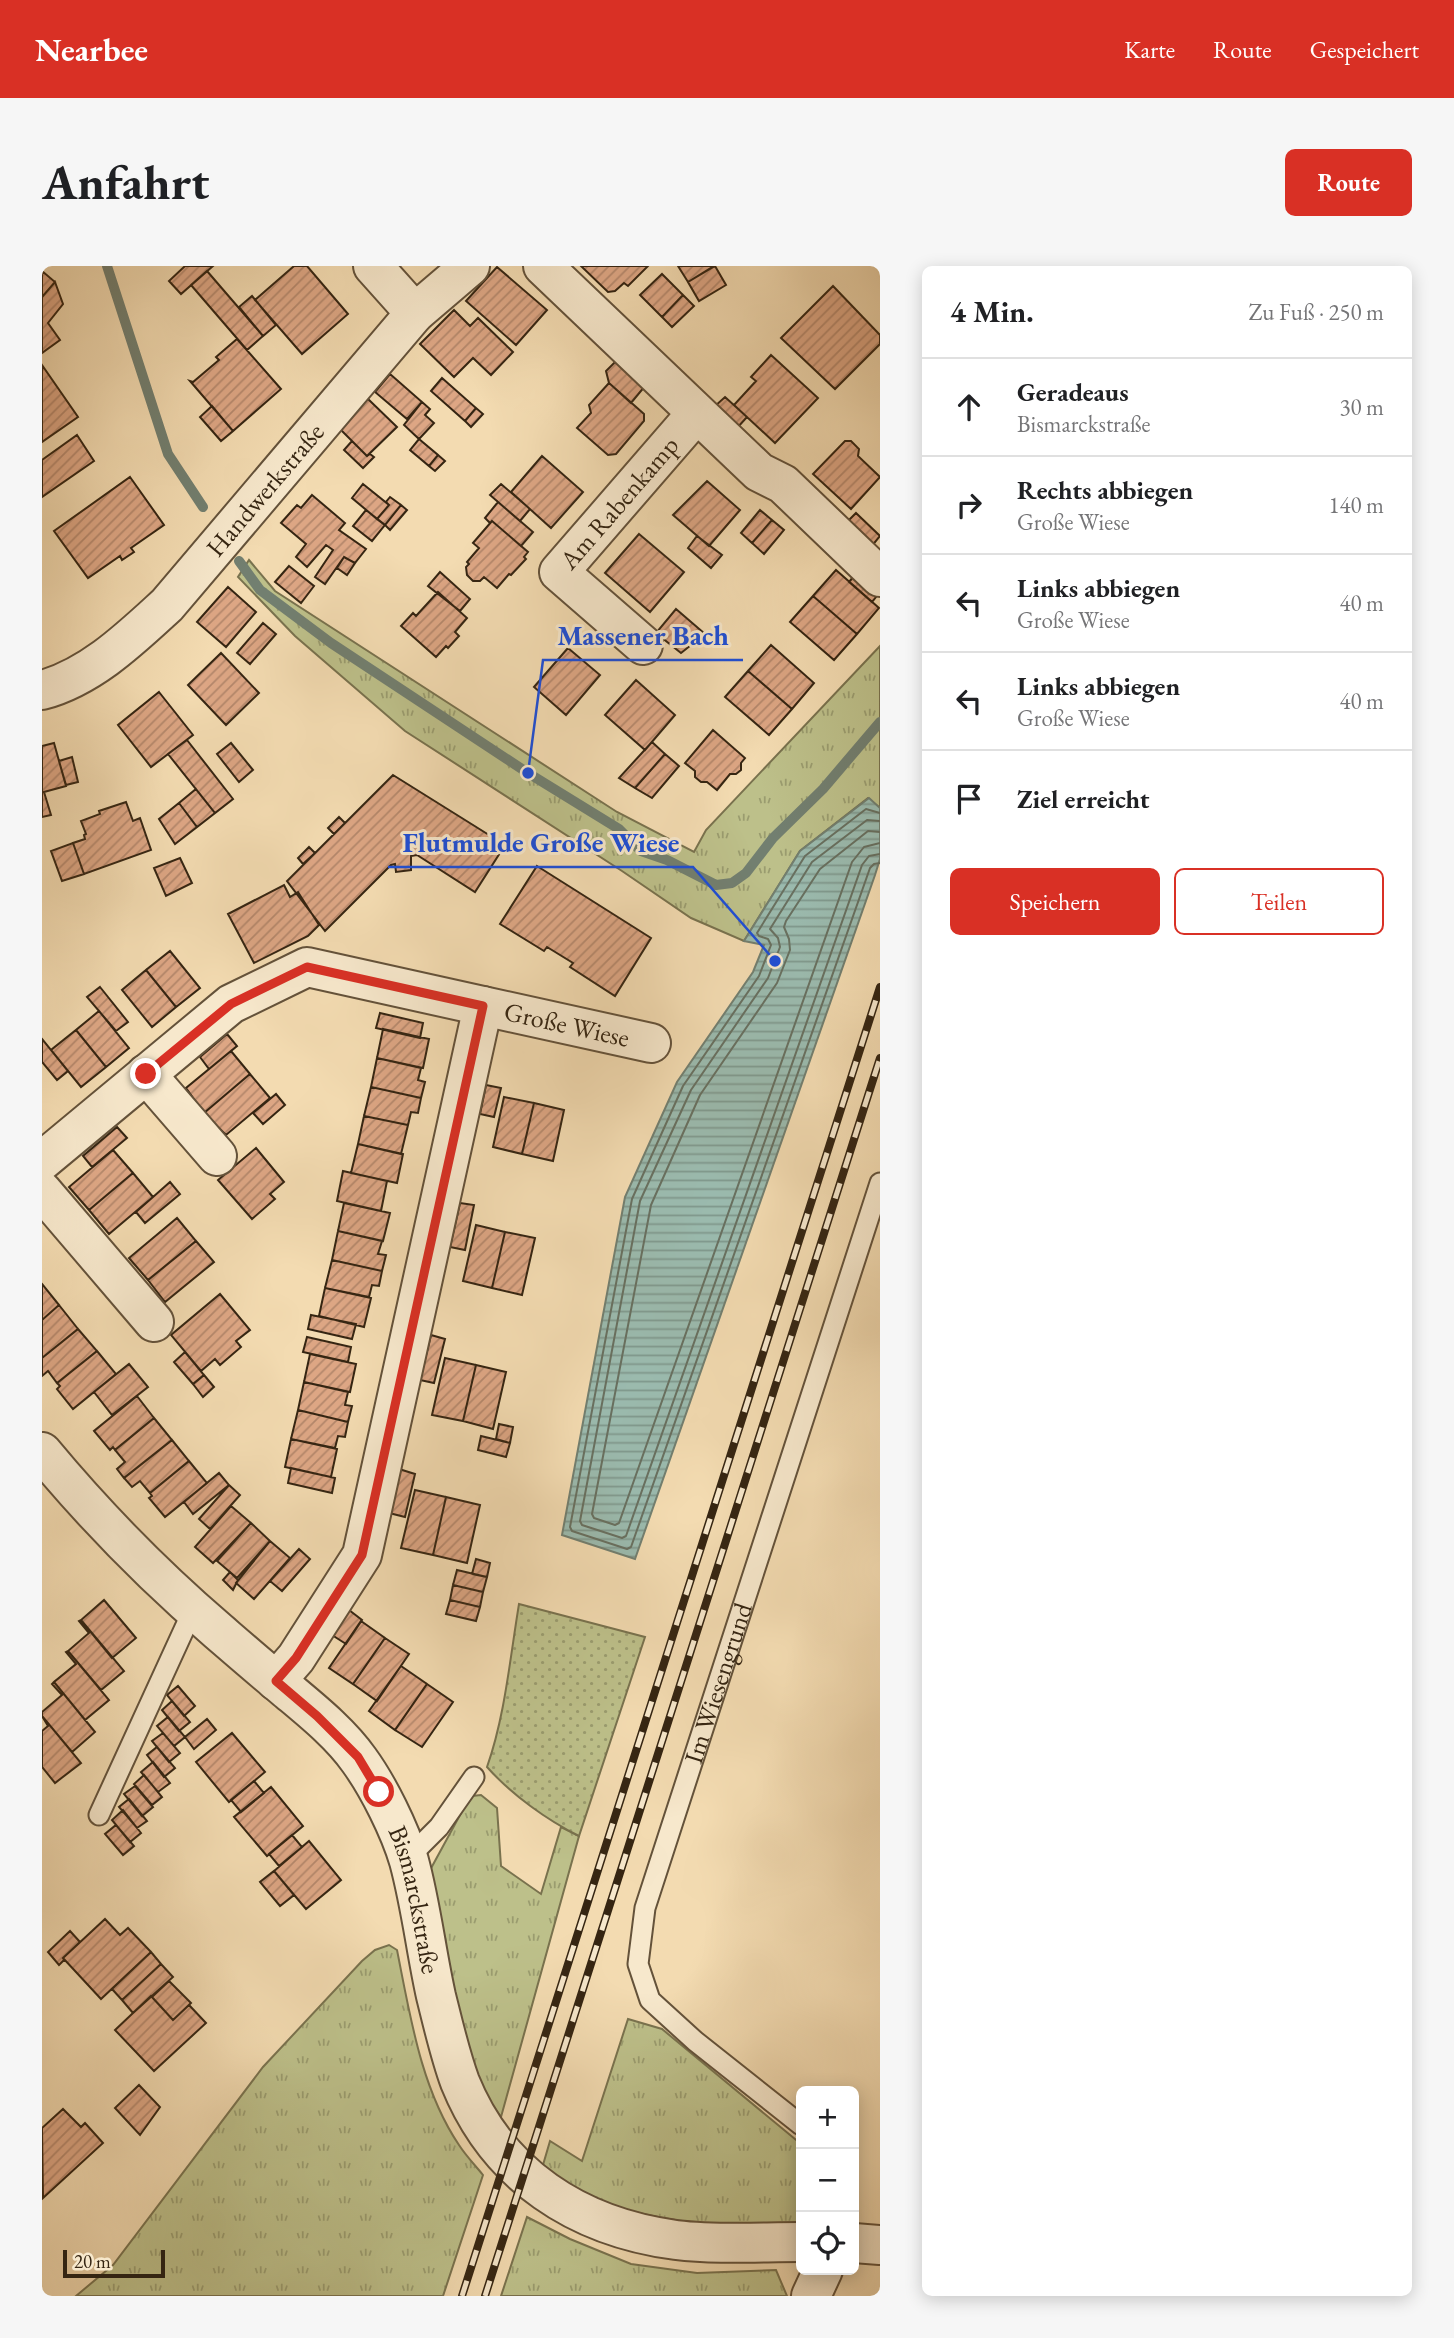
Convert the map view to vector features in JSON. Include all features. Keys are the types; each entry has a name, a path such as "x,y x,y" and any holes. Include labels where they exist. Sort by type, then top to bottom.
{"street":[{"path":"373,266 415,313"},
{"name":"Handwerkstraße","path":"42,690 99,663 125,644 167,605 415,313 470,266"},
{"name":"Am Rabenkamp","path":"543,266 696,414 759,472 783,484 880,577"},
{"name":"Am Rabenkamp","path":"643,645 559,572 696,414"},
{"name":"Große Wiese","path":"42,1161 231,1004 307,967 651,1043"},
{"name":"Große Wiese","path":"276,1681 296,1658 362,1555 483,1006"},
{"path":"146,1074 217,1156"},
{"path":"42,1191 154,1322"},
{"name":"Bismarckstraße","path":"47,1473 193,1610 317,1716 358,1757 379,1792 408,1858 436,1996 460,2081 476,2114 514,2164 539,2188 558,2201 594,2220 630,2231 676,2240 796,2242"},
{"path":"859,2243 880,2245"},
{"path":"811,2296 821,2275"}],"lane":[{"name":"Im Wiesengrund","path":"796,2121 695,2041 650,2000 638,1964 645,1908 880,1183"},
{"path":"99,1815 193,1610"},
{"path":"408,1858 439,1827 474,1777"}],"green space":[{"path":"249,560 275,591 617,812 694,852 706,830 880,646 880,808 868,798 800,851 744,941 691,918 405,731 295,636 238,577"},
{"path":"519,1604 645,1637 579,1836 530,1806 487,1767 503,1707"},
{"path":"481,1795 497,1808 501,1866 541,1894 561,1827 579,1836 501,2117 484,2093 457,2014 429,1872 466,1804 472,1796"},
{"path":"389,1945 397,1950 419,2051 435,2100 459,2145 483,2175 443,2296 76,2296 113,2265 263,2067 362,1961 375,1950"},
{"path":"628,2019 662,2029 796,2140 796,2228 684,2221 626,2210 573,2189 543,2165 550,2141 582,2161"},
{"path":"527,2217 570,2239 631,2264 697,2273 776,2270 787,2296 501,2296"}],"water":[{"path":"869,798 880,808 880,859 635,1559 562,1535 625,1197 677,1082 753,972 764,945 744,941 800,851"}],"building":[{"path":"185,266 213,266 181,294 169,281"},
{"path":"294,266 307,266 348,314 302,354 255,300"},
{"path":"581,266 648,266 628,286 624,283 615,291 608,292"},
{"path":"678,266 714,266 688,282"},
{"path":"715,266 726,285 699,301 688,282"},
{"path":"497,267 547,310 516,345 466,301"},
{"path":"42,271 55,282 42,297"},
{"path":"207,271 263,336 247,350 191,285"},
{"path":"662,274 683,295 662,317 640,295"},
{"path":"55,282 63,304 48,323 60,340 42,353 42,297"},
{"path":"833,286 880,335 880,344 835,389 781,338"},
{"path":"683,295 694,306 672,327 662,317"},
{"path":"252,296 276,325 263,336 239,307"},
{"path":"454,310 470,326 478,318 513,352 491,375 473,358 454,377 420,344"},
{"path":"237,339 281,389 233,431 190,381 193,382 219,360 216,357"},
{"path":"771,355 818,398 775,443 734,405 756,381 751,377"},
{"path":"616,361 645,386 631,403 609,383 606,371"},
{"path":"42,365 78,417 42,442"},
{"path":"390,374 422,402 407,419 375,392"},
{"path":"442,378 476,408 465,421 431,391"},
{"path":"609,383 644,414 644,421 616,454 608,455 577,428 591,413 589,405"},
{"path":"725,397 747,417 737,428 714,407"},
{"path":"367,398 397,427 367,456 338,427"},
{"path":"422,402 430,409 425,415 434,423 419,439 404,425"},
{"path":"212,406 233,431 221,441 200,417"},
{"path":"476,408 483,414 471,427 465,421"},
{"path":"77,435 94,461 42,497 42,460"},
{"path":"419,439 438,455 429,466 410,450"},
{"path":"352,441 367,456 370,454 374,457 363,468 344,450"},
{"path":"845,441 851,441 859,449 858,456 880,477 851,509 813,474"},
{"path":"438,455 445,461 435,471 429,466"},
{"path":"542,456 583,492 551,528 511,492"},
{"path":"130,477 164,525 131,548 134,552 122,560 120,556 88,578 54,531"},
{"path":"707,481 740,510 709,546 673,515"},
{"path":"363,484 389,505 377,519 352,498"},
{"path":"501,484 530,509 520,521 490,495"},
{"path":"312,495 345,523 339,530 366,549 355,563 344,557 325,584 315,577 333,550 326,545 307,567 296,557 306,544 281,523 297,505 301,508"},
{"path":"390,497 401,505 385,525 377,519 389,505 386,502"},
{"path":"498,502 533,532 521,546 485,518"},
{"path":"401,505 407,510 390,530 385,525"},
{"path":"366,510 385,525 372,541 353,526"},
{"path":"760,510 772,520 752,543 741,533"},
{"path":"856,513 880,536 867,552 841,528"},
{"path":"772,520 784,530 764,554 752,543"},
{"path":"492,521 528,552 524,557 526,559 497,588 484,577 480,581 473,581 467,575 466,567 479,548 473,543"},
{"path":"639,534 684,572 650,612 605,573"},
{"path":"697,536 722,555 711,568 688,548"},
{"path":"344,557 355,563 347,575 337,568"},
{"path":"289,566 314,586 301,603 275,582"},
{"path":"836,570 879,608 857,634 813,596"},
{"path":"858,571 880,592 872,602 849,582"},
{"path":"440,572 470,599 460,611 428,586"},
{"path":"228,587 256,612 226,647 197,622"},
{"path":"438,592 467,618 455,632 459,636 436,657 401,626 413,613 416,616"},
{"path":"813,596 857,634 834,660 790,622"},
{"path":"676,609 705,634 681,653 656,633"},
{"path":"263,623 276,634 250,664 237,653"},
{"path":"771,645 814,683 792,709 748,671"},
{"path":"568,648 600,675 566,715 534,687"},
{"path":"221,653 259,693 226,725 188,685"},
{"path":"748,671 792,709 769,735 725,697"},
{"path":"636,680 675,715 645,750 605,715"},
{"path":"159,692 193,735 151,767 118,725"},
{"path":"713,730 745,758 741,763 741,770 730,774 717,790 695,777 695,771 685,763"},
{"path":"187,740 233,799 215,813 168,754"},
{"path":"652,742 665,754 635,788 619,778"},
{"path":"54,743 66,786 44,792 51,815 42,817 42,746"},
{"path":"231,743 253,770 239,782 217,754"},
{"path":"665,754 679,766 652,798 635,788"},
{"path":"72,757 78,782 66,785 59,761"},
{"path":"393,775 505,845 475,892 417,855 411,856 411,870 396,872 395,864 391,865 325,931 287,881"},
{"path":"196,789 215,813 197,827 179,803"},
{"path":"126,802 133,821 140,818 151,850 84,874 73,843 85,839 81,821 100,814 99,811"},
{"path":"179,803 197,827 175,844 159,819"},
{"path":"339,817 345,823 334,834 328,828"},
{"path":"73,843 84,874 62,881 51,851"},
{"path":"309,847 315,853 303,864 298,858"},
{"path":"180,858 192,883 166,896 154,868"},
{"path":"537,866 651,938 615,996 570,967 573,963 547,947 544,951 500,924"},
{"path":"284,885 290,897 298,892 319,925 308,936 254,963 228,914"},
{"path":"170,951 200,988 176,1007 146,970"},
{"path":"146,970 176,1007 152,1027 122,990"},
{"path":"100,987 128,1022 116,1031 87,997"},
{"path":"99,1011 129,1048 106,1067 76,1030"},
{"path":"380,1013 423,1023 420,1038 376,1028"},
{"path":"383,1029 429,1039 423,1068 377,1058"},
{"path":"76,1030 106,1067 81,1087 51,1050"},
{"path":"227,1034 237,1046 209,1069 200,1057"},
{"path":"42,1039 68,1071 57,1080 42,1062"},
{"path":"231,1051 250,1074 204,1113 186,1088"},
{"path":"377,1058 421,1068 418,1080 425,1082 421,1098 371,1087"},
{"path":"250,1074 270,1098 226,1135 204,1113"},
{"path":"486,1085 501,1088 494,1117 480,1114"},
{"path":"371,1087 421,1098 418,1113 411,1112 408,1125 364,1116"},
{"path":"276,1094 285,1105 263,1124 253,1113"},
{"path":"504,1097 534,1103 522,1154 493,1147"},
{"path":"534,1103 564,1110 553,1161 522,1154"},
{"path":"364,1116 408,1125 401,1154 358,1144"},
{"path":"117,1127 127,1138 92,1167 83,1156"},
{"path":"358,1144 403,1154 397,1183 351,1173"},
{"path":"256,1148 284,1182 270,1194 275,1199 252,1219 218,1180"},
{"path":"113,1150 133,1173 89,1210 69,1187"},
{"path":"343,1171 387,1181 381,1211 337,1201"},
{"path":"133,1173 153,1197 109,1234 89,1210"},
{"path":"170,1182 180,1194 145,1223 136,1212"},
{"path":"344,1203 390,1213 383,1241 338,1231"},
{"path":"460,1203 474,1205 465,1250 450,1247"},
{"path":"177,1218 196,1241 148,1280 129,1258"},
{"path":"476,1225 505,1232 492,1288 463,1281"},
{"path":"338,1231 382,1241 378,1254 386,1255 382,1271 332,1260"},
{"path":"505,1232 535,1238 522,1295 492,1288"},
{"path":"196,1241 214,1262 165,1302 148,1280"},
{"path":"332,1260 382,1271 379,1286 372,1285 369,1297 325,1288"},
{"path":"42,1284 59,1305 42,1320"},
{"path":"325,1288 371,1298 364,1327 319,1316"},
{"path":"220,1294 250,1330 236,1341 241,1347 220,1365 215,1359 201,1371 171,1335"},
{"path":"59,1305 78,1329 42,1358 42,1320"},
{"path":"311,1315 356,1324 352,1339 308,1329"},
{"path":"78,1329 97,1351 57,1383 48,1371 42,1376 42,1358"},
{"path":"431,1335 445,1339 434,1383 420,1380"},
{"path":"307,1337 351,1347 348,1362 303,1352"},
{"path":"97,1351 116,1374 73,1409 57,1389 60,1386 57,1383"},
{"path":"185,1352 204,1375 193,1384 174,1362"},
{"path":"310,1354 356,1364 350,1392 304,1382"},
{"path":"445,1358 476,1365 463,1421 432,1415"},
{"path":"129,1364 148,1387 112,1415 94,1392"},
{"path":"476,1365 506,1372 493,1429 463,1421"},
{"path":"204,1375 214,1387 203,1397 193,1384"},
{"path":"304,1382 348,1392 345,1405 352,1406 348,1422 298,1410"},
{"path":"137,1396 154,1418 115,1450 113,1447 110,1450 94,1431"},
{"path":"298,1410 348,1422 345,1437 338,1436 335,1448 291,1439"},
{"path":"154,1418 172,1440 124,1478 117,1469 125,1462 115,1450"},
{"path":"499,1424 513,1427 510,1443 496,1439"},
{"path":"481,1436 510,1443 506,1457 478,1450"},
{"path":"291,1439 337,1449 331,1477 285,1467"},
{"path":"172,1440 189,1461 150,1493 140,1481 132,1487 124,1478"},
{"path":"189,1461 207,1483 165,1517 149,1498 152,1496 150,1493"},
{"path":"291,1468 335,1478 332,1493 288,1483"},
{"path":"399,1469 415,1474 405,1517 389,1513"},
{"path":"219,1473 229,1485 193,1514 184,1502"},
{"path":"229,1485 240,1495 210,1529 199,1519"},
{"path":"415,1490 446,1497 433,1555 401,1548"},
{"path":"446,1497 480,1505 467,1563 433,1555"},
{"path":"231,1506 251,1523 213,1563 195,1547"},
{"path":"251,1523 270,1541 237,1578 217,1561"},
{"path":"270,1541 290,1558 254,1599 236,1583"},
{"path":"299,1549 310,1559 282,1591 270,1581"},
{"path":"476,1559 490,1563 487,1577 472,1574"},
{"path":"457,1570 487,1577 483,1592 453,1585"},
{"path":"230,1572 238,1580 233,1590 223,1580"},
{"path":"453,1585 483,1592 480,1607 450,1600"},
{"path":"104,1600 136,1638 112,1658 81,1620"},
{"path":"450,1600 480,1607 476,1621 446,1614"},
{"path":"349,1610 362,1620 346,1644 332,1635"},
{"path":"81,1620 124,1671 101,1690 68,1651 89,1633 79,1621"},
{"path":"361,1621 385,1638 353,1684 329,1668"},
{"path":"385,1638 409,1654 377,1701 353,1684"},
{"path":"68,1651 109,1700 85,1720 54,1682 76,1664 66,1652"},
{"path":"401,1666 427,1684 395,1730 369,1711"},
{"path":"54,1682 95,1732 72,1752 42,1716 42,1712 62,1695 52,1684"},
{"path":"427,1684 453,1702 422,1747 395,1730"},
{"path":"178,1686 195,1706 184,1716 167,1695"},
{"path":"172,1701 190,1722 179,1731 162,1710"},
{"path":"42,1716 81,1763 55,1783 42,1767 42,1731 48,1726"},
{"path":"168,1717 185,1737 174,1746 157,1726"},
{"path":"207,1719 216,1730 194,1749 185,1737"},
{"path":"163,1733 180,1753 169,1762 152,1741"},
{"path":"232,1733 265,1772 229,1802 196,1762"},
{"path":"157,1747 175,1768 164,1777 147,1755"},
{"path":"153,1762 170,1783 158,1792 141,1772"},
{"path":"144,1775 162,1797 152,1805 134,1784"},
{"path":"254,1781 264,1793 241,1812 231,1800"},
{"path":"135,1786 153,1807 142,1816 124,1794"},
{"path":"271,1787 303,1826 267,1856 234,1817"},
{"path":"129,1799 147,1821 137,1828 119,1807"},
{"path":"123,1810 141,1833 130,1842 112,1820"},
{"path":"116,1825 134,1846 123,1855 105,1834"},
{"path":"292,1835 302,1847 279,1866 269,1854"},
{"path":"309,1841 341,1880 306,1909 274,1871"},
{"path":"274,1871 294,1895 280,1906 260,1882"},
{"path":"105,1919 120,1935 128,1928 151,1952 101,1999 63,1958"},
{"path":"70,1931 80,1942 59,1965 48,1952"},
{"path":"151,1952 161,1964 122,2000 112,1989"},
{"path":"161,1964 173,1977 133,2013 122,2000"},
{"path":"169,1981 191,2003 173,2020 152,1997"},
{"path":"151,1996 173,2020 189,2005 206,2023 154,2071 115,2030"},
{"path":"139,2085 160,2107 140,2135 115,2108"},
{"path":"63,2109 81,2127 85,2123 103,2143 43,2198 42,2128"}],"waterway":[{"path":"107,266 168,454 203,507"},
{"path":"239,561 260,590 331,643 528,773 619,829 641,851 667,860 716,885 732,883 746,873 773,838 823,789 880,722"}],"railway":[{"path":"462,2296 880,987"},
{"path":"485,2296 880,1058"}],"place":[{"name":"Massener Bach","path":"528,773"},
{"name":"Flutmulde Große Wiese","path":"775,961"}],"route":[{"path":"146,1074 231,1004 307,967 483,1006 362,1555 296,1658 276,1681 317,1716 358,1757 379,1792"}]}
